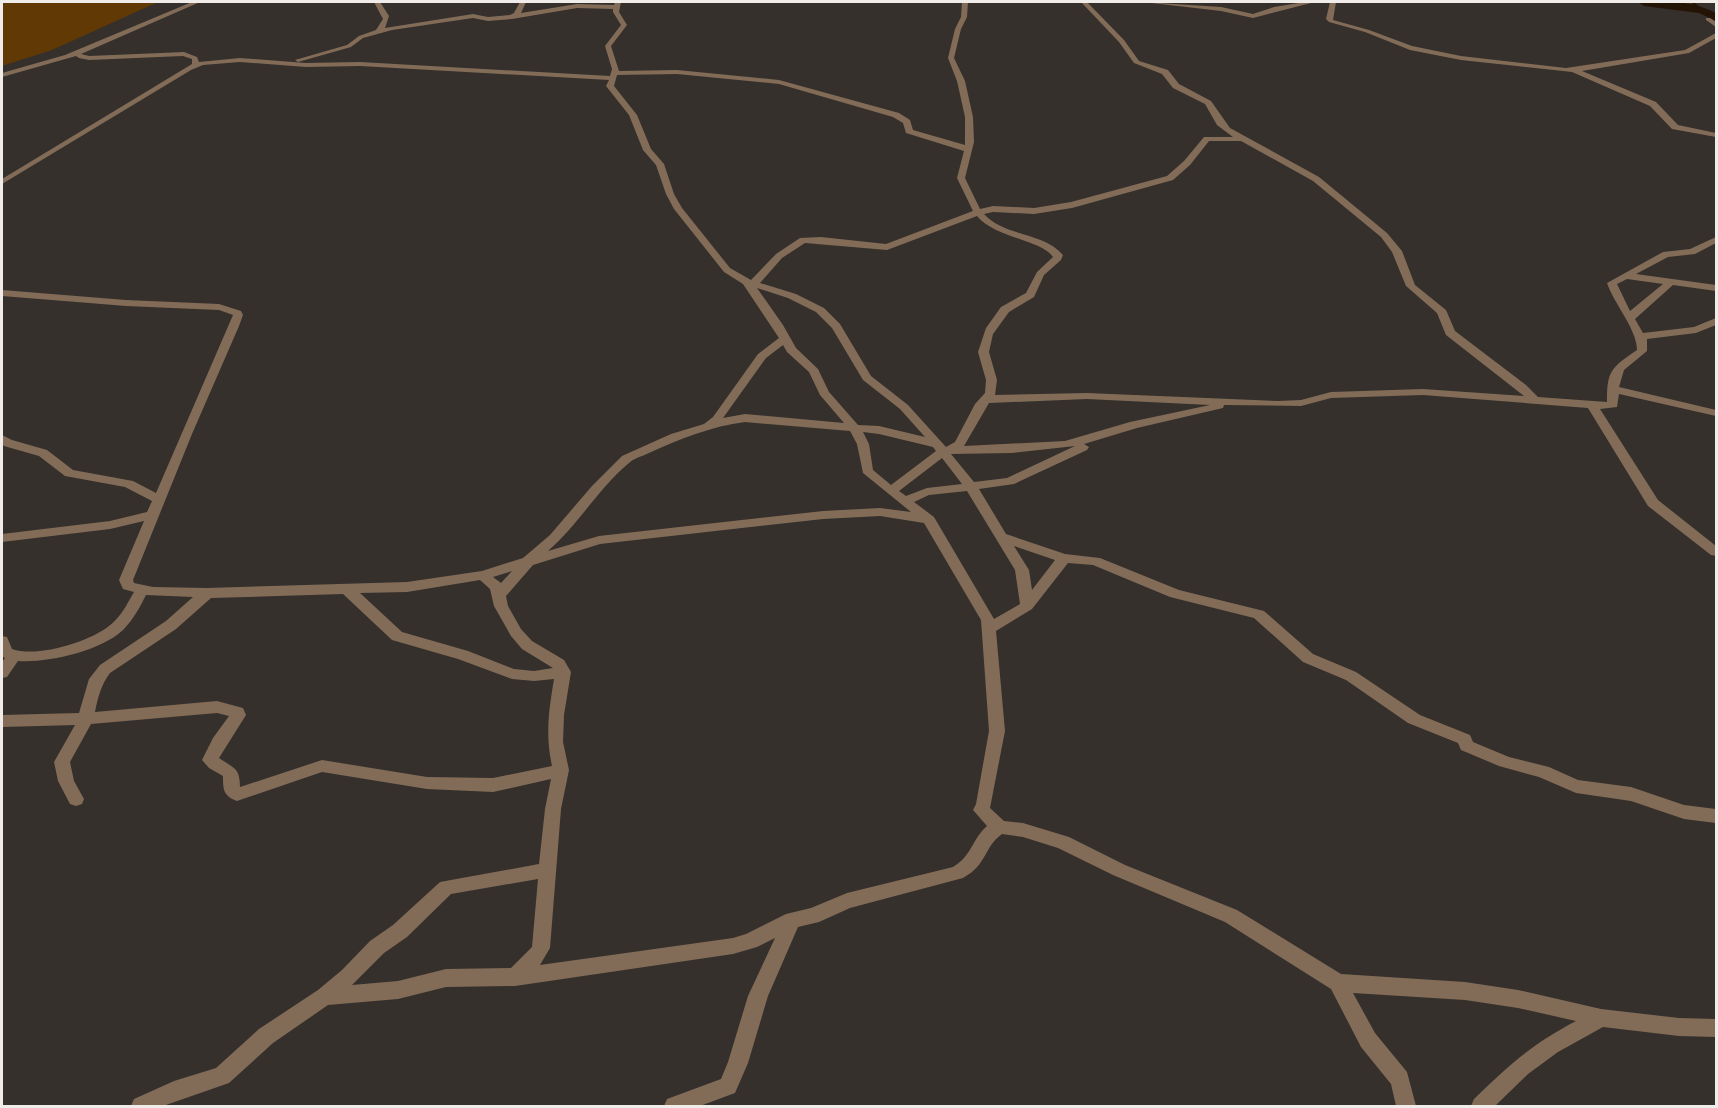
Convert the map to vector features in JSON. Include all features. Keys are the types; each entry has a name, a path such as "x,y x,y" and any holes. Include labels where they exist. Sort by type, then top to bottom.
{"street":[{"path":"2,75 77,53 156,16 197,2"},
{"path":"377,2 387,17 387,21 379,31"},
{"path":"891,491 943,449 960,443 994,385 983,356 983,346 988,335 1001,313 1030,294 1040,275 1058,258 1052,248 995,228 973,206 961,178 970,142 969,117 961,81 951,58 958,29 964,17 965,2"},
{"path":"1084,2 1122,40 1136,63 1165,72 1176,86 1208,103 1219,122 1244,140 1316,179 1384,234 1397,251 1411,286 1442,312 1450,333 1522,387 1533,399"},
{"path":"1146,2 1221,9 1253,16 1274,9 1312,2"},
{"path":"1333,2 1329,19 1331,21 1367,31 1400,46 1461,58 1574,70 1687,52 1716,35"},
{"path":"516,16 525,3"},
{"path":"537,5 617,4 624,25 608,46 614,76 610,86 633,115 647,150 660,164 670,194 678,209 727,270 750,283 792,296 820,310 844,337 867,378 904,407 943,449 971,487 1022,570 1026,606"},
{"path":"275,63 304,59 344,48 361,37 379,31 473,16 498,19 577,6"},
{"path":"1708,19 1716,25"},
{"path":"77,53 81,57 89,58 184,54 195,58 195,64"},
{"path":"2,182 195,64 222,60 614,76 687,73 738,77 798,86 896,115 907,122 909,131 916,135 954,143 967,149"},
{"path":"1574,70 1653,104 1675,127 1716,135"},
{"path":"750,283 779,256 803,240 887,247 979,212 993,209 1034,211 1072,206 1170,178 1187,163 1219,122"},
{"path":"1206,139 1244,140"},
{"path":"985,400 1009,397 1087,396 1301,403 1331,395 1423,392 1613,405 1611,389 1613,376 1619,368 1642,351 1640,337 1617,297 1612,283 1666,254 1692,252 1716,240"},
{"path":"1625,275 1716,288"},
{"path":"1629,318 1672,281"},
{"path":"750,283 778,325 791,350 814,371 824,393 854,427 863,444 867,470 930,520 985,614 990,628 997,731 981,810 1000,827"},
{"path":"2,288 67,292 102,301"},
{"path":"2,293 219,307 236,311 238,315 152,515 126,583 141,591 207,593 407,587 483,575 599,540 793,518 880,512 901,513 930,520"},
{"path":"1640,337 1696,330 1716,321"},
{"path":"705,427 717,419 762,356 785,339"},
{"path":"1611,389 1716,413"},
{"path":"499,595 529,560 555,538 592,494 626,459 656,443 705,427 746,418 892,432 943,449 1056,446 1119,429 1242,402"},
{"path":"1592,405 1653,503 1716,552"},
{"path":"904,501 927,492 1010,481 1119,429"},
{"path":"2,438 8,443 43,453 69,473 129,484 160,500"},
{"path":"2,538 111,525 152,515"},
{"path":"1002,537 1064,558 1095,561 1175,594 1259,614 1308,658 1351,676 1407,715 1464,739 1467,746 1505,762 1543,772 1576,786 1631,794 1684,812 1716,816"},
{"path":"990,628 1026,606 1064,558"},
{"path":"483,575 493,582 508,620 516,632 527,645 559,664 563,672 556,715 555,742 561,770 553,809 540,952 515,976"},
{"path":"347,589 397,636 463,655 512,674 534,676 563,672"},
{"path":"2,641 5,652 14,656 74,648 103,639 132,610 141,591"},
{"path":"76,799 66,781 62,762 86,719 91,694 97,679 105,669 171,625 207,593"},
{"path":"2,673 14,656"},
{"path":"2,721 86,719 218,707 237,712 235,720 219,742 210,760 230,772 233,780 230,789 237,794 322,766 427,783 493,786 561,770"},
{"path":"325,996 398,990 446,978 515,976 717,950 750,941 792,920 813,916 866,896 957,873 971,864 992,830 1000,827 1023,830 1063,842 1119,870 1231,916 1320,974 1338,983 1465,991 1518,999 1601,1018 1679,1027 1716,1028"},
{"path":"141,1107 174,1091 222,1076 272,1031 325,996 350,976 377,947 400,931 446,887 547,870"},
{"path":"674,1107 729,1086 758,996 792,920"},
{"path":"1338,983 1368,1040 1400,1079 1407,1107"},
{"path":"1481,1107 1494,1091 1528,1062 1551,1045 1601,1018"}],"shaded area":[{"path":"2,2 158,2 52,50 2,66"}],"waterway":[{"path":"1644,2 1702,10 1716,17"},
{"path":"1692,2 1702,10"}]}
